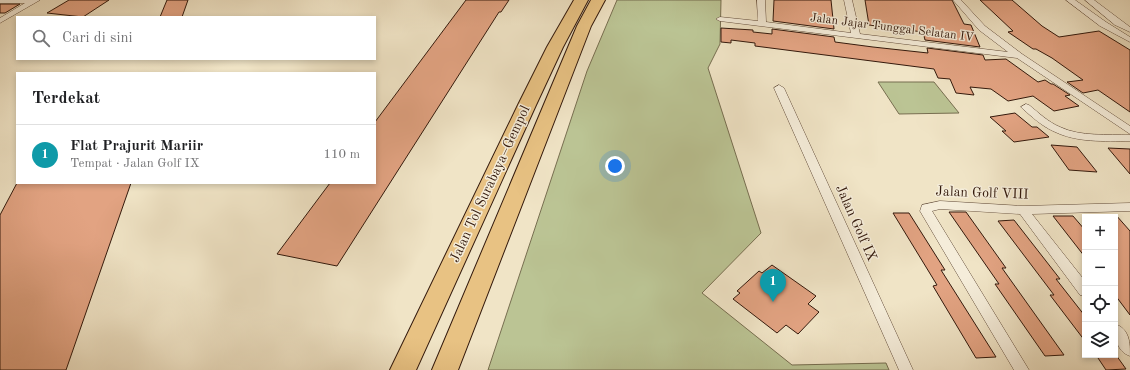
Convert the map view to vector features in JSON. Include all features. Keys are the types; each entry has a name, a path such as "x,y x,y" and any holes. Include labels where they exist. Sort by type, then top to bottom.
{"highway":[{"name":"Jalan Tol Surabaya–Gempol","path":"403,370 527,105 555,47 581,0"},
{"name":"Jalan Tol Surabaya–Gempol","path":"445,370 584,26 598,0"}],"street":[{"path":"0,1 35,0"},
{"path":"0,21 35,0"},
{"path":"761,0 762,24"},
{"path":"848,0 856,36"},
{"path":"957,0 982,28 1019,56 1130,131"},
{"path":"1070,0 1102,24 1130,40"},
{"path":"1089,0 1118,23 1130,30"},
{"path":"0,14 13,14"},
{"name":"Jalan Jajar Tunggal Selatan IV","path":"720,19 1019,56"},
{"path":"1102,24 1118,23"},
{"name":"Jalan Golf IX","path":"779,88 906,370"},
{"path":"1026,107 1048,124 1065,133 1076,136 1130,138"},
{"name":"Jalan Golf VIII","path":"1022,370 926,211 926,208 928,206 940,205 1023,210 1128,210"},
{"path":"1023,210 1082,287"},
{"path":"1118,334 1130,350"}],"green space":[{"path":"617,0 721,0 720,44 708,68 761,233 702,293 792,365 886,363 889,370 488,370 587,71"},
{"path":"878,82 934,82 959,113 899,114"}],"building":[{"path":"69,0 109,0 85,16 47,13"},
{"path":"167,0 188,0 182,16 160,16"},
{"path":"466,0 509,0 501,12 499,12 337,266 277,254 329,184 376,184 376,121"},
{"path":"774,0 831,0 834,29 773,21"},
{"path":"865,0 952,0 964,24 971,25 980,47 925,40 923,32 869,25"},
{"path":"980,0 1012,0 1042,26 1059,37 1099,31 1130,50 1130,112 1098,90 1083,93 1067,82 1083,80 1052,58 1036,49 1033,49 1008,32 1013,31"},
{"path":"0,4 20,4 5,13 0,13"},
{"path":"721,28 753,30 753,32 772,34 772,29 834,37 835,42 873,47 928,53 927,48 983,55 985,60 1006,59 1038,82 1045,80 1053,84 1070,95 1065,96 1079,106 1054,111 1033,96 1008,101 991,89 970,87 974,95 956,93 950,79 938,78 934,69 755,46 755,43 731,40 731,43 721,42"},
{"path":"1015,113 1032,127 1037,127 1049,137 1014,142 1002,131 1006,131 990,117"},
{"path":"1051,145 1077,147 1097,172 1069,170"},
{"path":"1108,148 1130,149 1130,174"},
{"path":"16,184 131,184 66,370 0,370 0,215"},
{"path":"949,212 966,212 1006,268 1002,268 1064,355 1045,356 995,284 999,284"},
{"path":"893,213 909,213 945,270 941,270 996,357 976,358 933,286 937,285"},
{"path":"1053,216 1073,216 1082,226 1082,253"},
{"path":"1118,217 1130,231 1130,315 1118,299"},
{"path":"1014,220 1060,279 1056,279 1082,312 1082,337 1050,295 1054,295 998,221"},
{"path":"772,265 816,296 808,304 819,312 798,334 786,325 777,333 733,299 740,293 737,291 759,271 762,273"},
{"path":"1098,358 1118,358 1126,369 1106,370"}],"place":[{"name":"Flat Prajurit Mariir","path":"773,302"}]}
